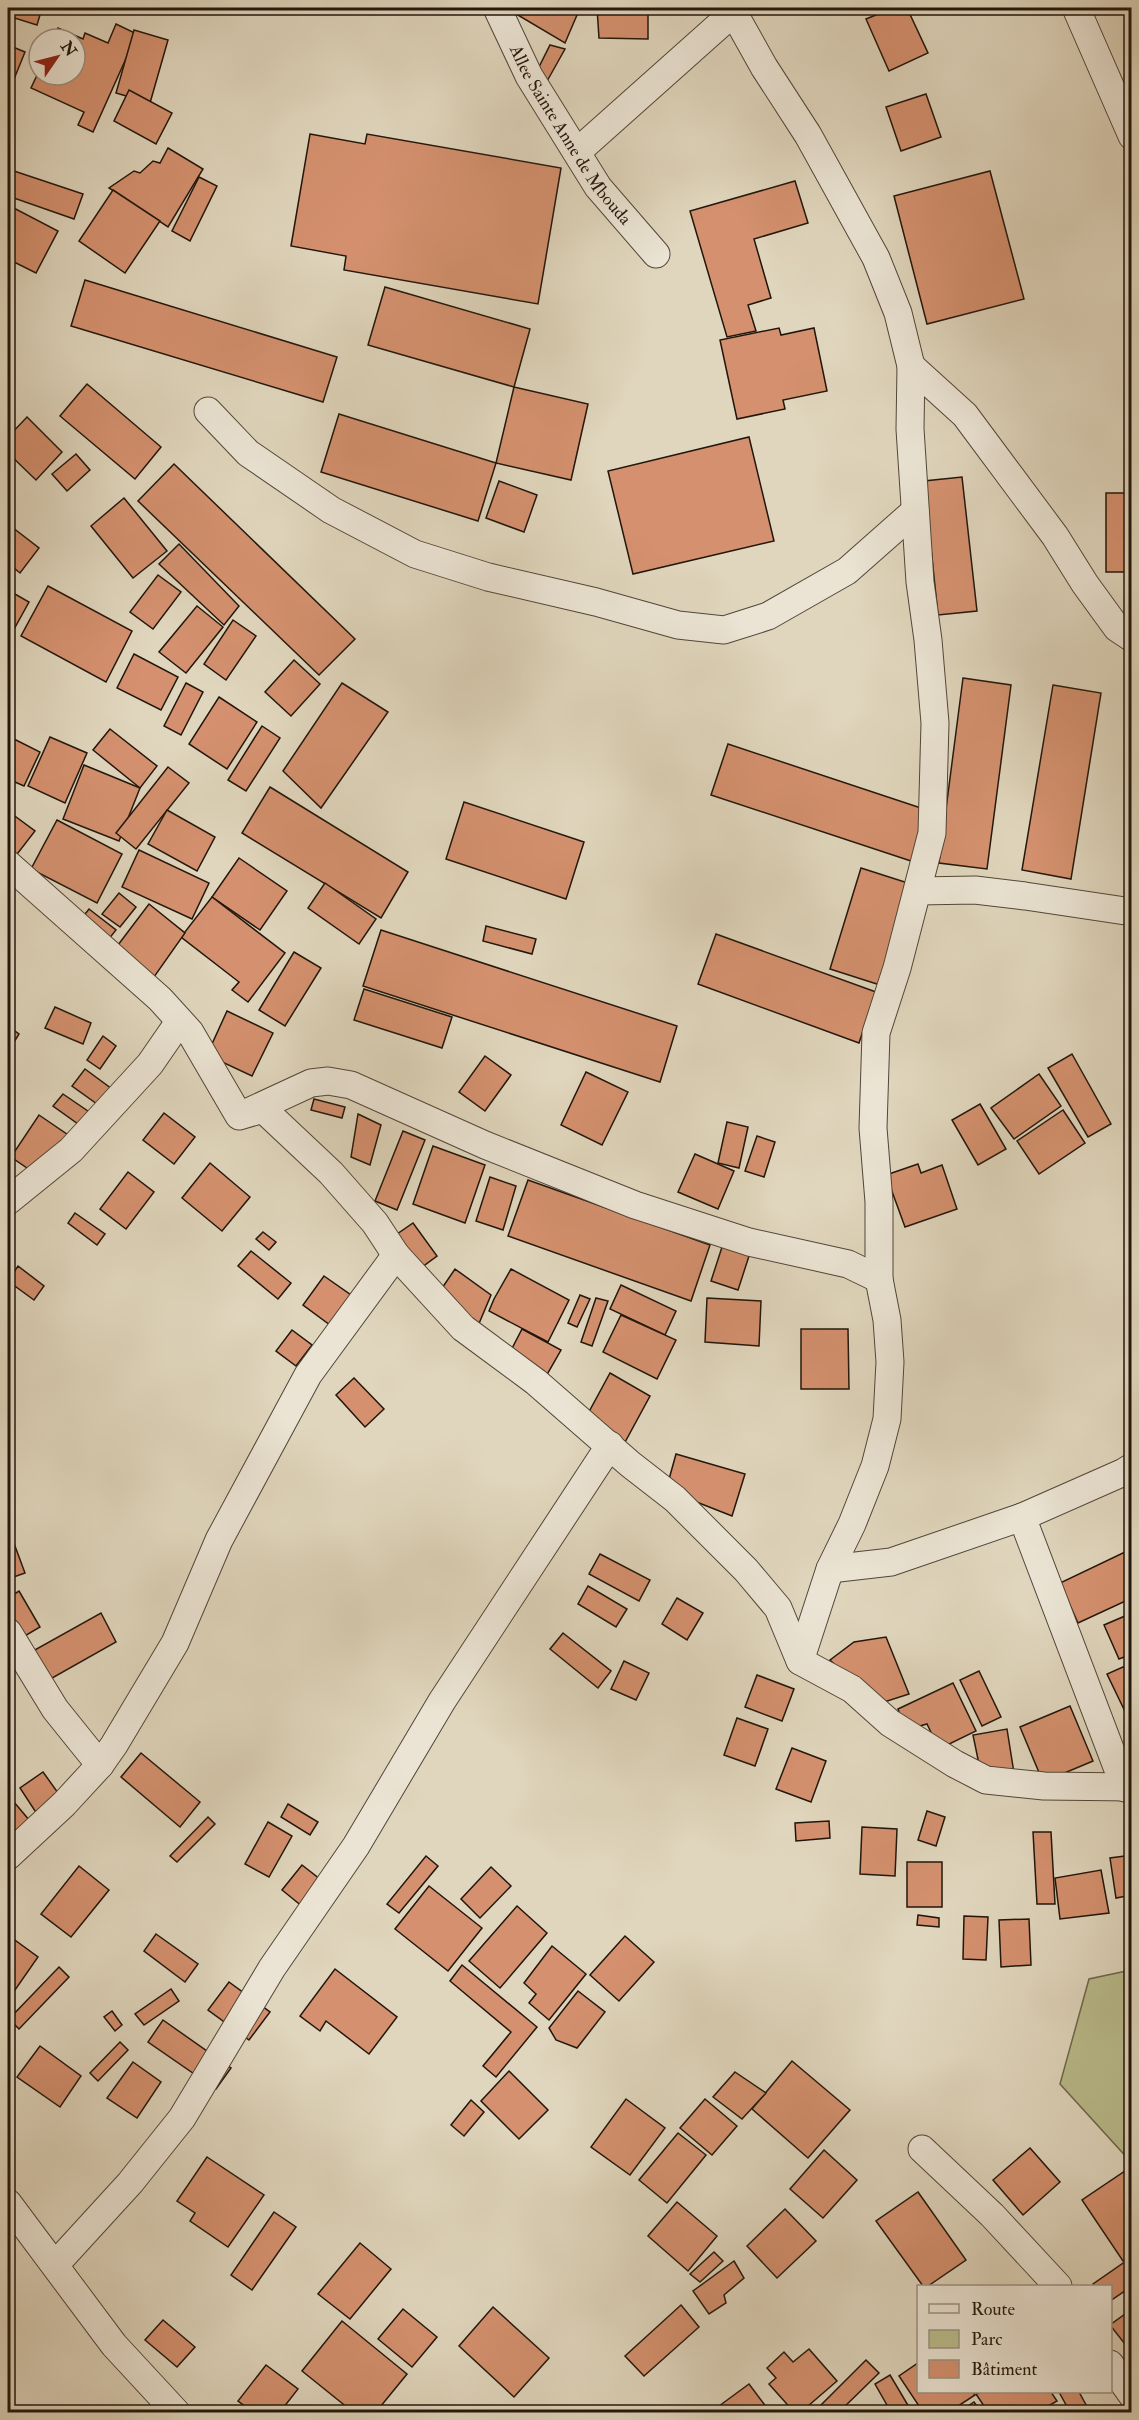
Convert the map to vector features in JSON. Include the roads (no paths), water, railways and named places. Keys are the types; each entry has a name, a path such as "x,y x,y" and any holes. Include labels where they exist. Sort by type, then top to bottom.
{"street":[{"name":"Allee Sainte Anne de Mbouda","path":"497,8 529,76 598,187 656,254"},
{"path":"1076,8 1131,136"},
{"path":"577,152 732,10 764,67 808,135 876,258 898,313 911,366 910,429 915,511 935,723 932,833 897,968 876,1033 873,1128 879,1203 879,1279 887,1320 890,1362 887,1419 875,1466 852,1524 830,1569 800,1661"},
{"path":"911,366 965,415 1055,536 1117,628 1131,638"},
{"path":"208,411 248,453 331,510 415,554 488,577 596,602 678,625 724,630 768,616 847,571 915,511"},
{"path":"8,864 160,999 190,1032 239,1116"},
{"path":"918,891 975,890 1131,912"},
{"path":"8,1201 71,1150 150,1064 179,1022"},
{"path":"239,1116 311,1083 328,1081 351,1085 485,1145 635,1205 749,1242 848,1264 879,1279"},
{"path":"239,1116 263,1109 331,1173 375,1223 396,1255 463,1328 536,1382 630,1464 675,1499 746,1570 778,1608 800,1661 852,1689 890,1723 955,1764 986,1780 1044,1786 1128,1788 1022,1517"},
{"path":"8,1856 64,1804 100,1765 134,1713 175,1642 219,1540 308,1376 396,1255"},
{"path":"56,2265 130,2183 182,2118 272,1968 356,1846 441,1701 610,1445"},
{"path":"830,1569 891,1562 1022,1517 1131,1467"},
{"path":"8,1632 55,1709 100,1765"},
{"path":"922,2149 992,2215 1057,2285"},
{"path":"8,2203 114,2345 176,2412"},
{"path":"1112,2367 1131,2395"}]}
